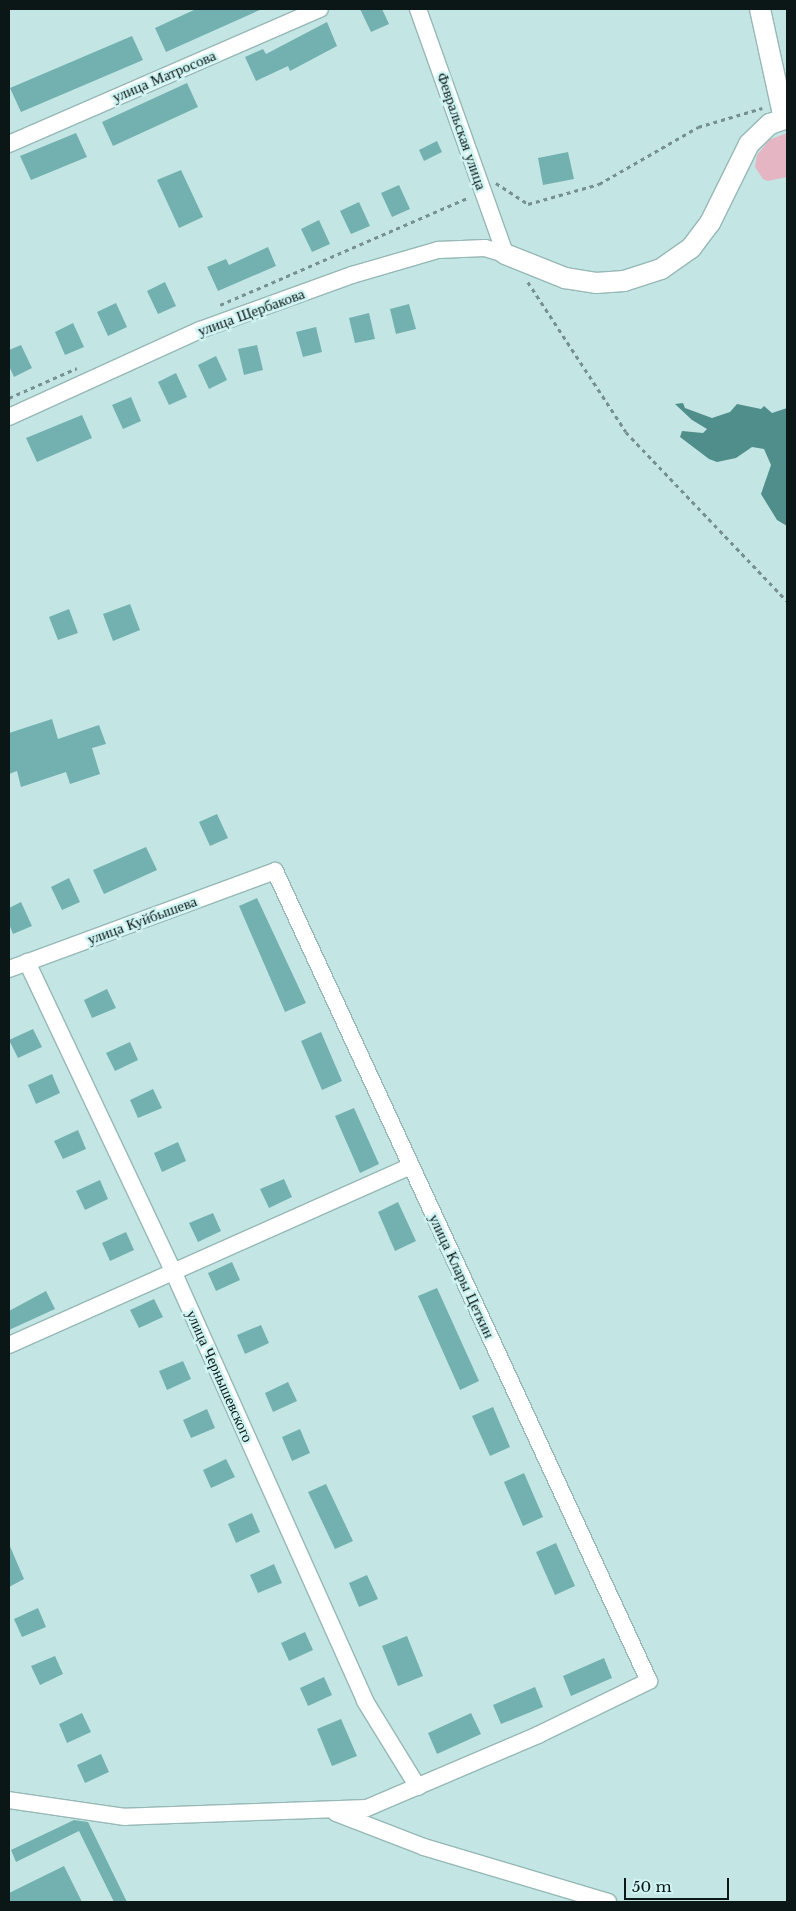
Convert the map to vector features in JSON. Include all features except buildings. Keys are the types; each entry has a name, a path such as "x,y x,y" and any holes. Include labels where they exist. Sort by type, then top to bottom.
{"street":[{"name":"улица Матросова","path":"9,144 320,9"},
{"name":"Февральская улица","path":"418,9 482,191 509,255"},
{"path":"509,255 565,278 596,283 624,281 661,269 691,248 710,224 749,144 784,113 760,9"},
{"name":"улица Щербакова","path":"9,417 200,330 352,275 438,250 484,248 509,255"},
{"name":"улица Куйбышева","path":"9,969 275,871"},
{"name":"улица Клары Цеткин","path":"275,871 649,1681 538,1735 418,1787"},
{"name":"улица Чернышевского","path":"27,962 173,1271 365,1701 418,1787"},
{"path":"9,1346 411,1166"},
{"path":"9,1800 125,1817 329,1811 368,1808 418,1787"},
{"path":"329,1811 424,1847 608,1902"}],"path":[{"path":"218,306 482,191 496,183 528,204 599,184 698,127 784,113"},
{"path":"509,255 626,432 787,601"},
{"path":"9,398 82,366"}],"shaded area":[{"path":"787,133 787,177 768,181 763,179 755,167 757,155 769,140"}],"water":[{"path":"683,403 685,408 712,418 730,412 737,404 761,409 764,406 772,413 787,408 787,526 777,520 761,494 771,465 764,449 752,447 736,458 717,462 709,459 680,437 682,431 703,433 707,429 692,420 675,404"}]}
